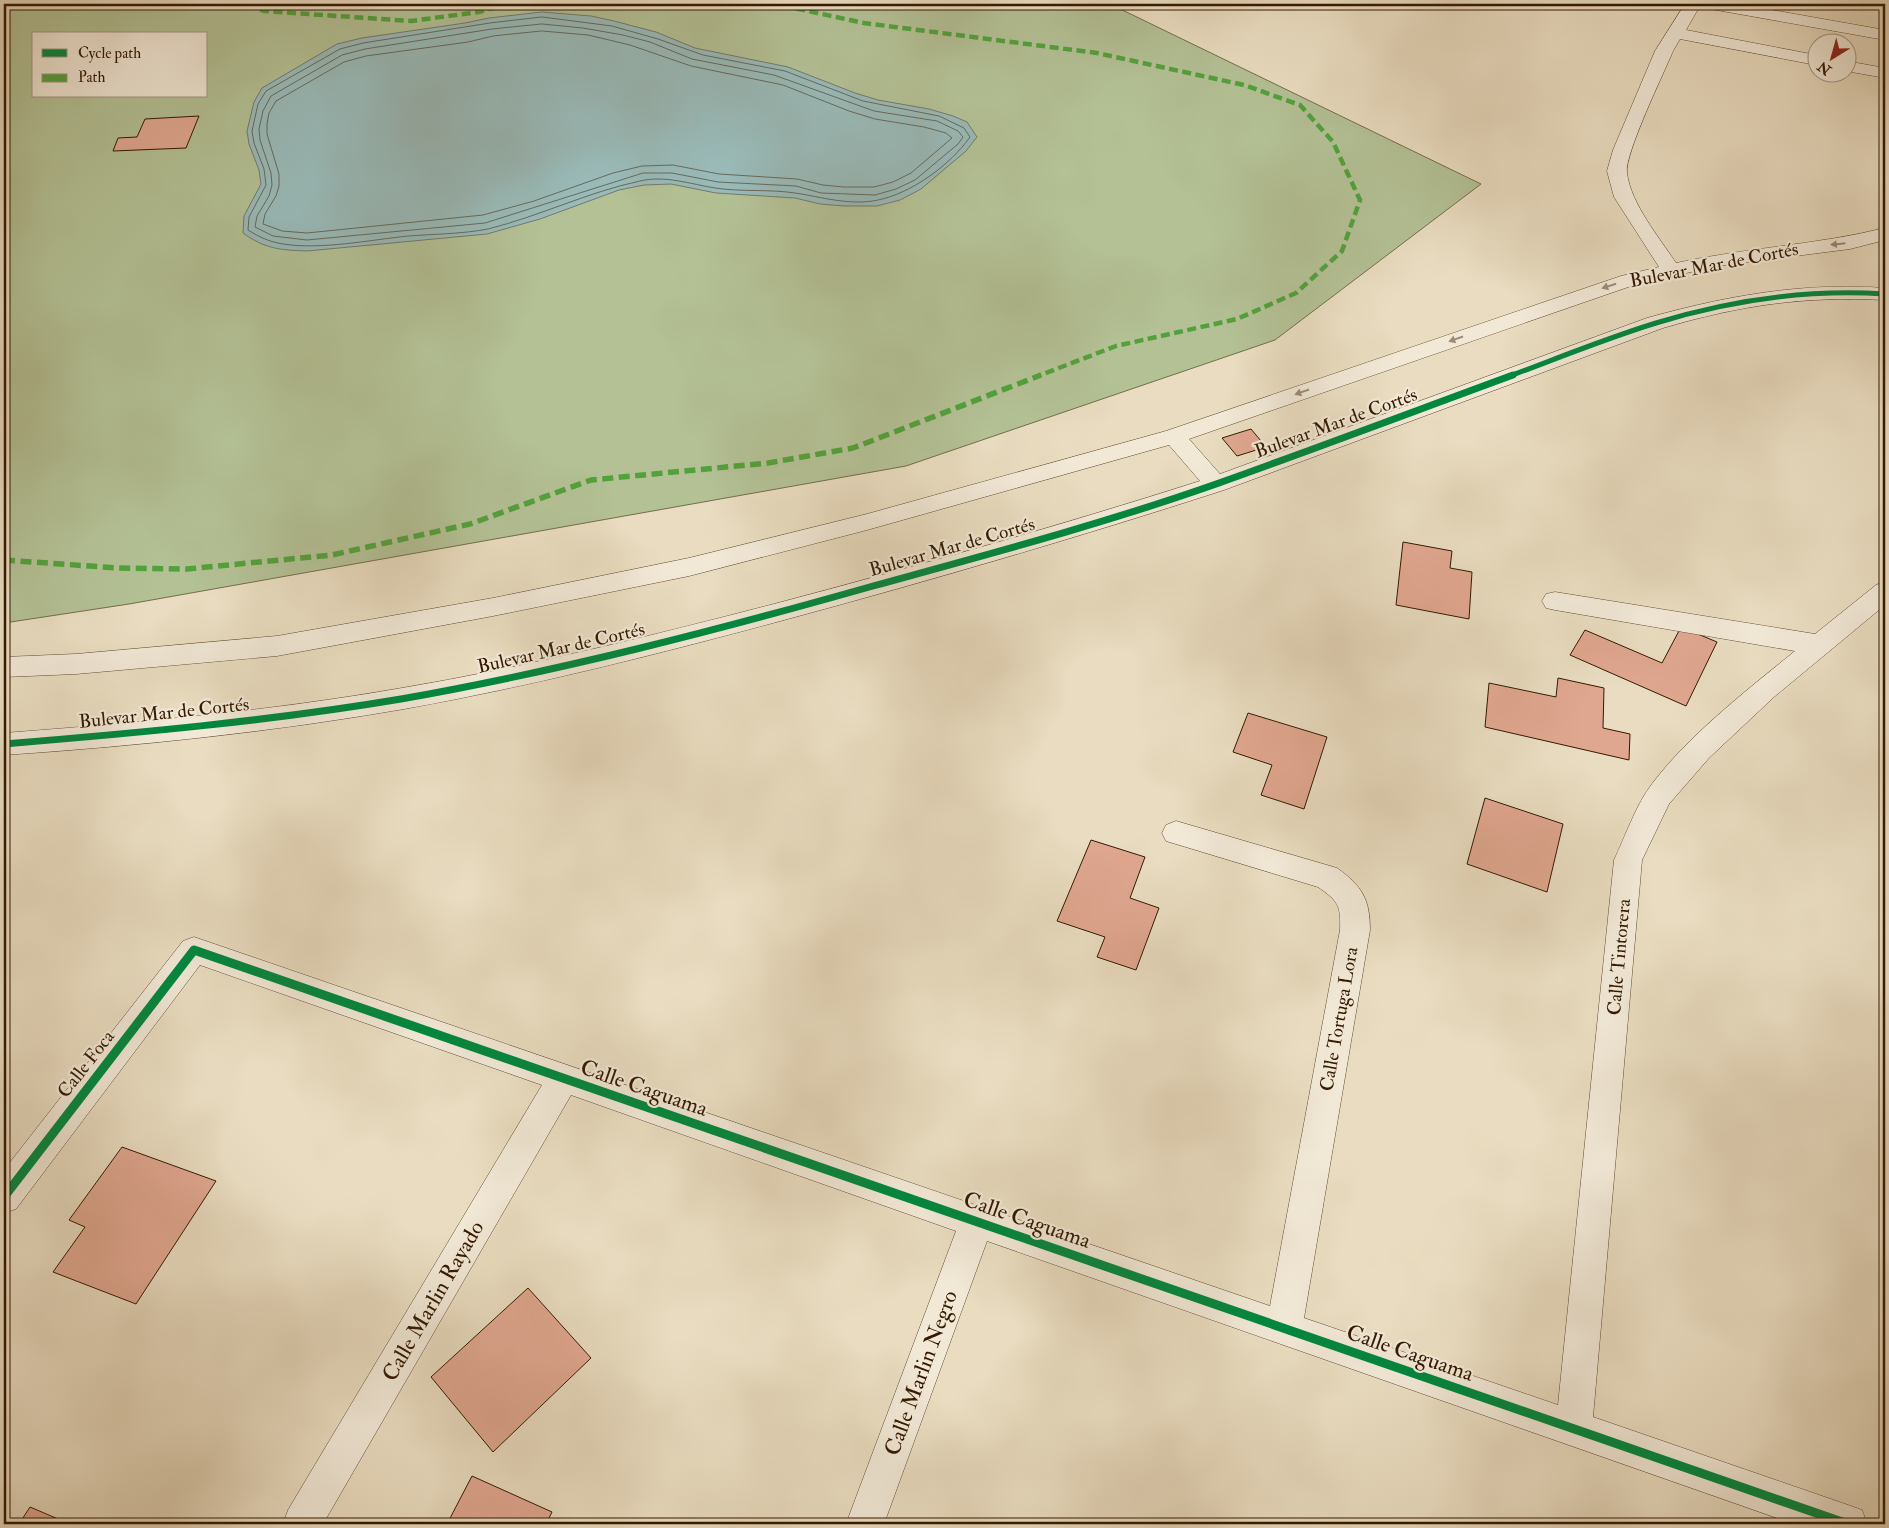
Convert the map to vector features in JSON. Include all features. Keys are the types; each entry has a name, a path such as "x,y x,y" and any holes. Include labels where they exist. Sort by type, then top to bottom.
{"street":[{"path":"1670,269 1624,197 1617,171 1622,150 1664,50 1693,4"},
{"path":"1710,4 1885,36"},
{"path":"1675,33 1806,58"},
{"path":"1856,68 1885,73"},
{"name":"Bulevar Mar de Cortés","path":"4,667 76,664 277,646 493,607 689,567 867,522 1174,436 1628,280 1670,269 1717,260 1850,243 1885,234"},
{"name":"Bulevar Mar de Cortés","path":"4,744 165,731 347,707 513,677 713,630 937,569 1216,484 1655,323 1693,312 1729,303 1788,295 1840,292 1885,294"},
{"path":"1174,436 1216,484"},
{"name":"Calle Tintorera","path":"1574,1429 1628,860 1658,797 1698,750 1764,690 1885,591"},
{"path":"1555,601 1820,645"},
{"name":"Calle Tortuga Lora","path":"1176,833 1327,877 1347,891 1356,908 1355,930 1284,1328"},
{"name":"Calle Caguama","path":"194,950 1848,1524"},
{"name":"Calle Foca","path":"4,1197 194,950"},
{"name":"Calle Marlin Rayado","path":"302,1524 564,1078"},
{"name":"Calle Marlin Negro","path":"865,1524 977,1222"}],"green space":[{"path":"4,4 1110,4 1481,184 1275,340 906,466 129,604 4,623"}],"water":[{"path":"542,12 591,16 614,21 656,32 695,48 788,67 878,100 929,109 953,116 967,122 977,137 966,151 921,189 900,200 877,206 844,206 820,204 795,198 716,193 671,184 644,185 619,190 540,219 487,234 307,251 273,248 243,233 244,216 261,184 259,170 249,144 247,131 254,102 262,88 337,44 362,38 489,18"}],"building":[{"path":"199,116 186,148 113,151 118,138 137,137 145,119"},
{"path":"1251,429 1266,447 1237,456 1222,438"},
{"path":"1403,542 1452,551 1450,568 1472,572 1469,619 1396,605"},
{"path":"1681,627 1717,642 1686,706 1570,655 1585,630 1662,663"},
{"path":"1558,678 1604,688 1603,728 1630,734 1629,760 1485,727 1489,683 1556,697"},
{"path":"1248,713 1327,737 1304,809 1261,795 1272,765 1233,752"},
{"path":"1485,798 1563,824 1547,892 1467,864"},
{"path":"1091,840 1145,857 1130,898 1159,908 1136,970 1097,957 1105,937 1057,921"},
{"path":"122,1147 216,1181 136,1304 53,1272 85,1227 69,1220"},
{"path":"528,1288 591,1358 493,1452 431,1377"},
{"path":"472,1476 552,1512 546,1524 447,1524"},
{"path":"30,1507 70,1524 19,1524"}],"marked path":[{"path":"248,4 264,11 411,21 479,12 508,4"},
{"path":"620,4 648,7 680,4"},
{"path":"4,560 118,568 187,569 332,555 470,524 591,480 768,463 853,448 1116,346 1237,319 1296,293 1342,251 1360,200 1333,142 1300,105 1244,85 1097,53 864,23 789,7 756,4"}],"cycle path":[{"path":"4,744 175,729 345,708 462,687 636,649 911,576 1064,532 1166,500 1216,484 1655,323 1683,315 1769,297 1827,292 1885,294"},
{"path":"4,1197 194,950 1848,1524"}]}
